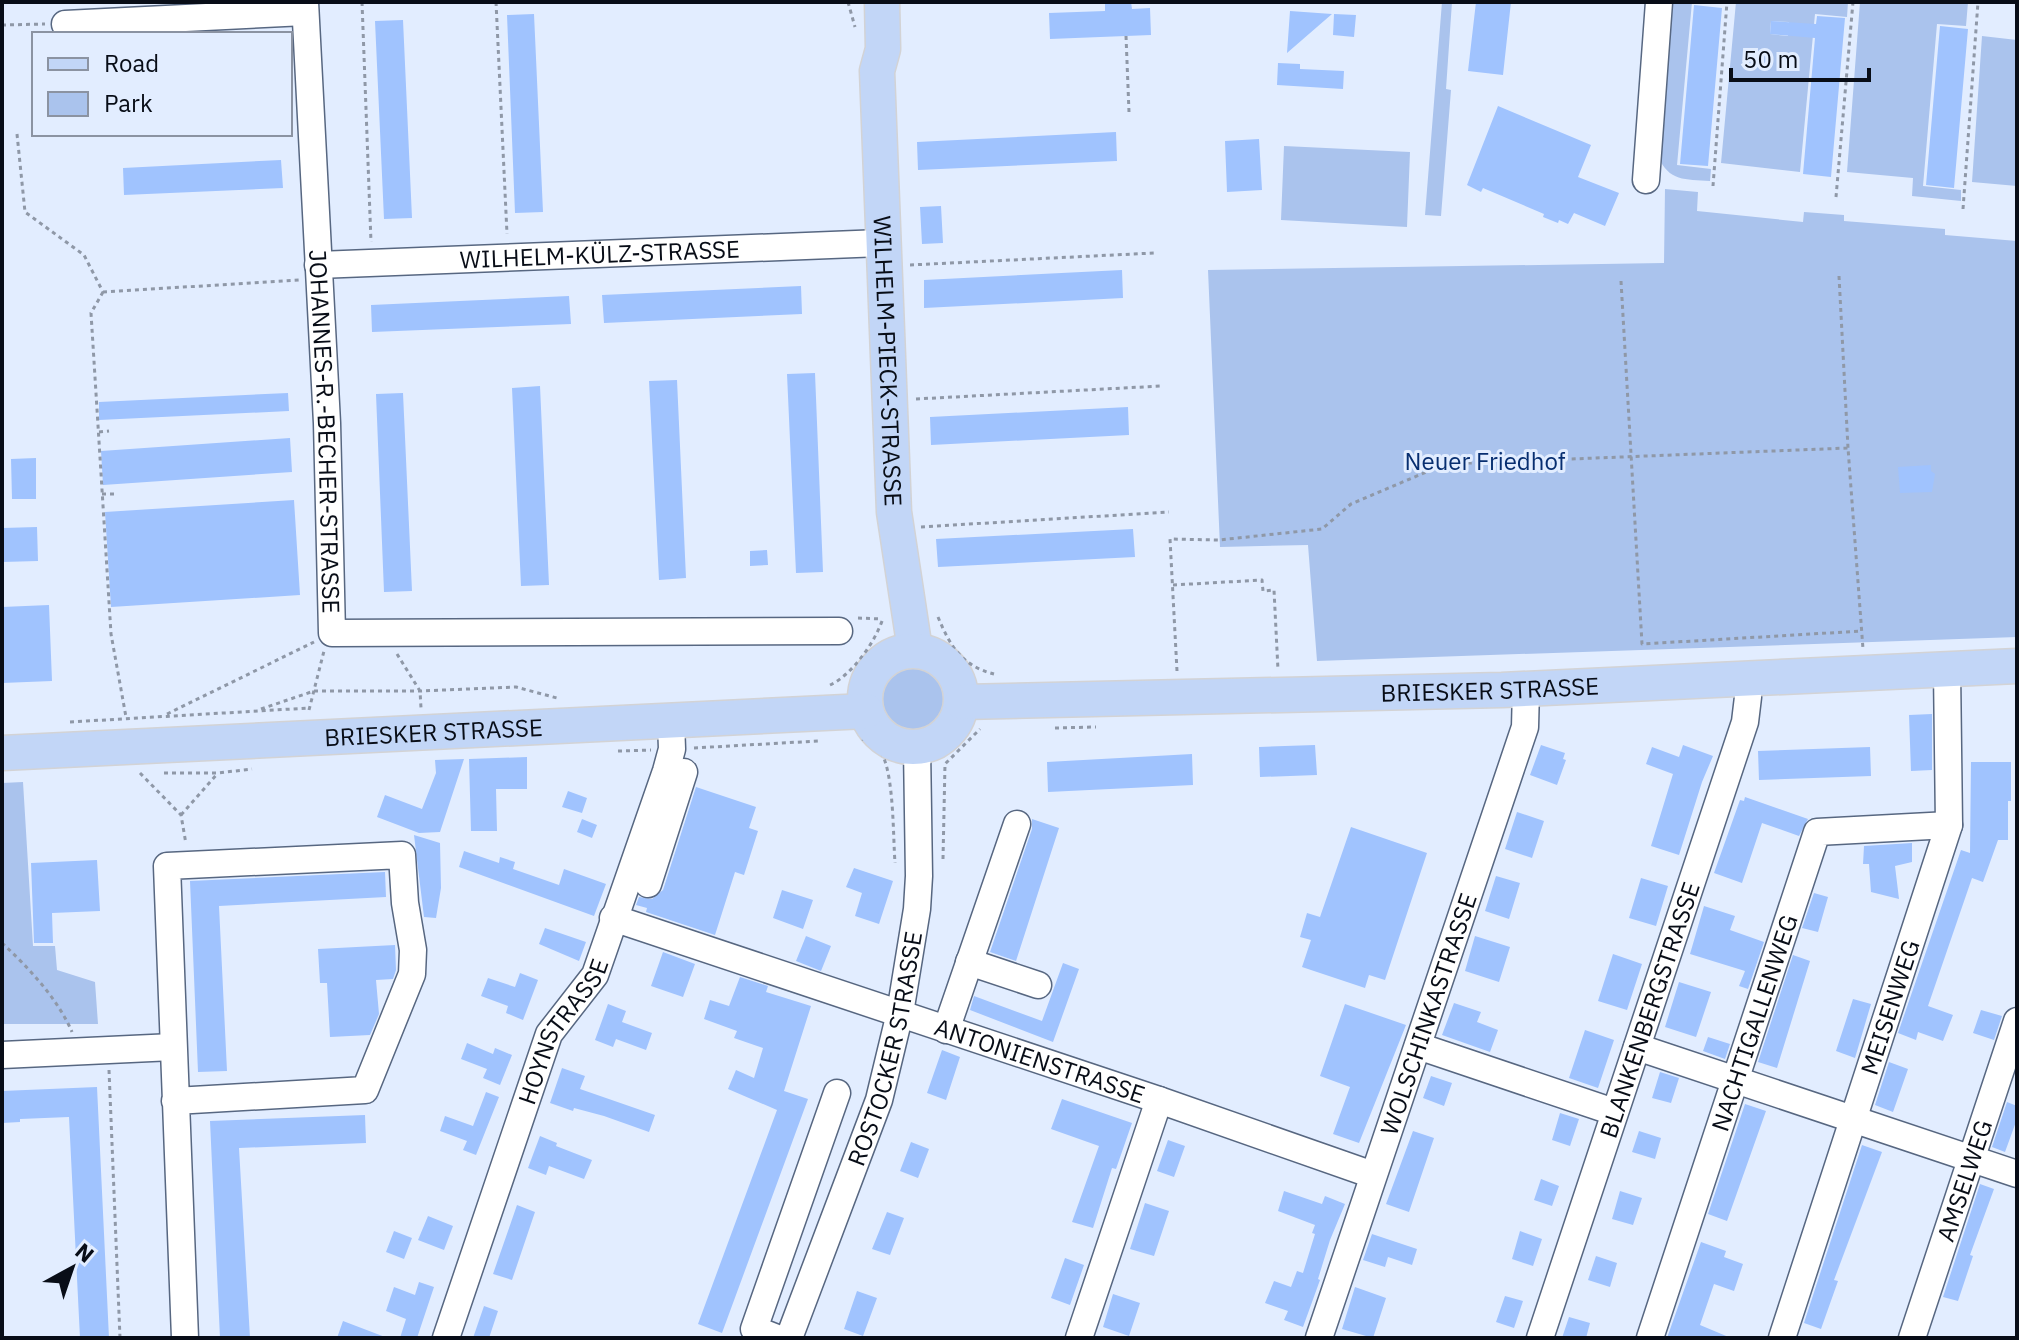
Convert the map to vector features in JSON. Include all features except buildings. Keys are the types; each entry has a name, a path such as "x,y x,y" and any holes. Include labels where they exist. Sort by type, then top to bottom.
{"main road":[{"name":"WILHELM-PIECK-STRASSE","path":"866,2 866,48 877,71"},
{"name":"WILHELM-PIECK-STRASSE","path":"882,2 883,49 877,71 892,254 894,512 915,650"},
{"path":"915,650 932,654 950,669 962,692 962,702 954,724 946,734 917,748 901,747 863,725 866,689 874,672 885,660 899,652 915,650"},
{"name":"BRIESKER STRASSE","path":"962,702 1526,689 2017,666"},
{"name":"BRIESKER STRASSE","path":"2,753 671,722 863,725"}],"street":[{"path":"1646,180 1659,2"},
{"name":"JOHANNES-R.-BECHER-STRASSE","path":"65,24 154,11 305,7 327,423 332,633 839,631"},
{"name":"WILHELM-KÜLZ-STRASSE","path":"319,272 372,264 508,259 892,254"},
{"name":"MEISENWEG","path":"1782,1338 1949,825 1947,670"},
{"name":"BLANKENBERGSTRASSE","path":"1540,1338 1745,722 1748,697 1746,678"},
{"name":"WOLSCHINKASTRASSE","path":"1319,1338 1525,727 1526,689"},
{"name":"HOYNSTRASSE","path":"446,1338 549,1034 595,975 666,771 672,749 671,722"},
{"name":"ROSTOCKER STRASSE","path":"789,1338 879,1100 900,1013 917,909 917,748"},
{"path":"648,884 684,772"},
{"path":"946,1030 1017,824"},
{"name":"NACHTIGALLENWEG","path":"1650,1338 1817,832 1949,825"},
{"path":"175,1101 365,1090 412,974 413,950 405,903 402,855 167,866 175,1101 185,1338"},
{"name":"ANTONIENSTRASSE","path":"613,918 1159,1100 1373,1175"},
{"path":"969,962 1038,985"},
{"name":"AMSELWEG","path":"1912,1338 2017,1021"},
{"path":"1418,1046 1614,1112"},
{"path":"2,1055 173,1047"},
{"path":"1637,1047 2017,1174"},
{"path":"777,1338 754,1329 837,1093"},
{"path":"1079,1338 1159,1100"}],"path":[{"path":"362,2 372,264"},
{"path":"496,2 508,259"},
{"path":"1713,186 1727,2"},
{"path":"1836,197 1853,2"},
{"path":"1963,209 1978,2"},
{"path":"2,25 65,24"},
{"path":"1126,36 1129,112"},
{"path":"17,134 25,212 84,255 103,292"},
{"path":"892,254 1154,253"},
{"path":"103,292 319,272"},
{"path":"1839,276 1863,649"},
{"path":"1621,281 1642,644 1862,631"},
{"path":"103,292 91,313 110,620 126,717"},
{"path":"908,399 1161,386"},
{"path":"99,432 109,431"},
{"path":"1177,681 1170,539 1219,540 1322,529 1351,504 1445,464 1848,448"},
{"path":"102,494 114,494"},
{"path":"917,527 1169,512"},
{"path":"106,557 116,557"},
{"path":"1173,585 1262,580 1263,591 1274,590 1278,675"},
{"path":"938,616 948,642 960,657 993,674"},
{"path":"830,685 839,681 859,658 879,631 883,619"},
{"path":"110,620 118,620"},
{"path":"306,720 324,651 332,633"},
{"path":"309,708 165,715 332,633"},
{"path":"385,633 420,691 421,710"},
{"path":"261,709 314,691 516,687 559,699"},
{"path":"863,725 884,757 896,873"},
{"path":"945,778 945,764 978,730 991,726"},
{"path":"140,773 181,815 190,866"},
{"path":"181,815 218,773"},
{"path":"2,943 20,959 58,1007 71,1028 74,1051"},
{"path":"108,1051 120,1338"}],"green space":[{"path":"1442,2 1452,2 1446,89 1451,90 1441,216 1425,215"},
{"path":"1667,2 1692,2 1677,165 1711,169 1710,181 1679,178 1667,171 1658,156"},
{"path":"1736,2 1848,2 1847,17 1815,14 1800,172 1721,163","holes":["1771,21 1789,22 1788,36 1770,34"]},
{"path":"1860,2 1968,2 1966,26 1937,24 1923,186 1961,190 1961,201 1912,196 1913,178 1847,172"},
{"path":"1982,36 2017,40 2017,186 1972,182"},
{"path":"1284,146 1410,152 1407,227 1281,220"},
{"name":"Neuer Friedhof","path":"1665,189 1698,192 1697,211 1803,222 1804,212 1844,215 1844,221 1945,229 1945,235 2017,241 2017,637 1317,661 1308,545 1220,547 1208,270 1664,263"},
{"path":"906,660 922,660 936,666 947,677 953,699 947,721 936,732 922,738 906,738 892,732 881,721 875,707 875,691 881,677 892,666"},
{"path":"23,782 33,946 55,946 57,970 95,982 98,1024 2,1024 2,783"}]}
